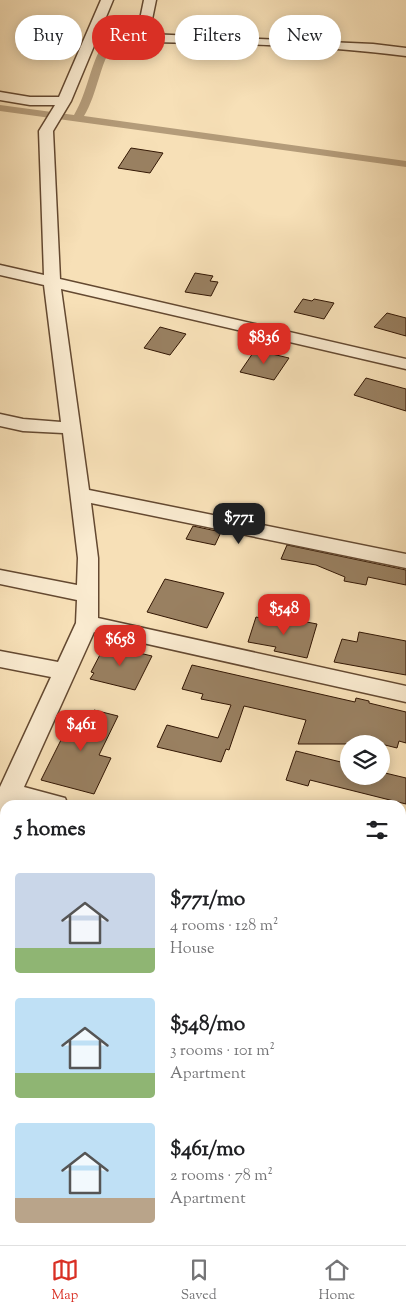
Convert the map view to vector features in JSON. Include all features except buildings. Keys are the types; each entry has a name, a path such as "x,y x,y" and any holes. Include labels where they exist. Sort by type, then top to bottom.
{"street":[{"path":"6,800 87,623 88,558 52,282 46,131 63,102 107,0"},
{"path":"147,15 150,0"},
{"path":"165,38 373,48 406,52"},
{"path":"0,96 30,101 63,102"},
{"path":"0,270 406,364"},
{"path":"0,420 23,425 71,428"},
{"path":"80,495 406,561"},
{"path":"0,577 88,595"},
{"path":"87,623 406,694"},
{"path":"0,659 65,672"}],"waterway":[{"path":"78,118 87,103 100,60"},
{"path":"0,108 406,164"}]}
